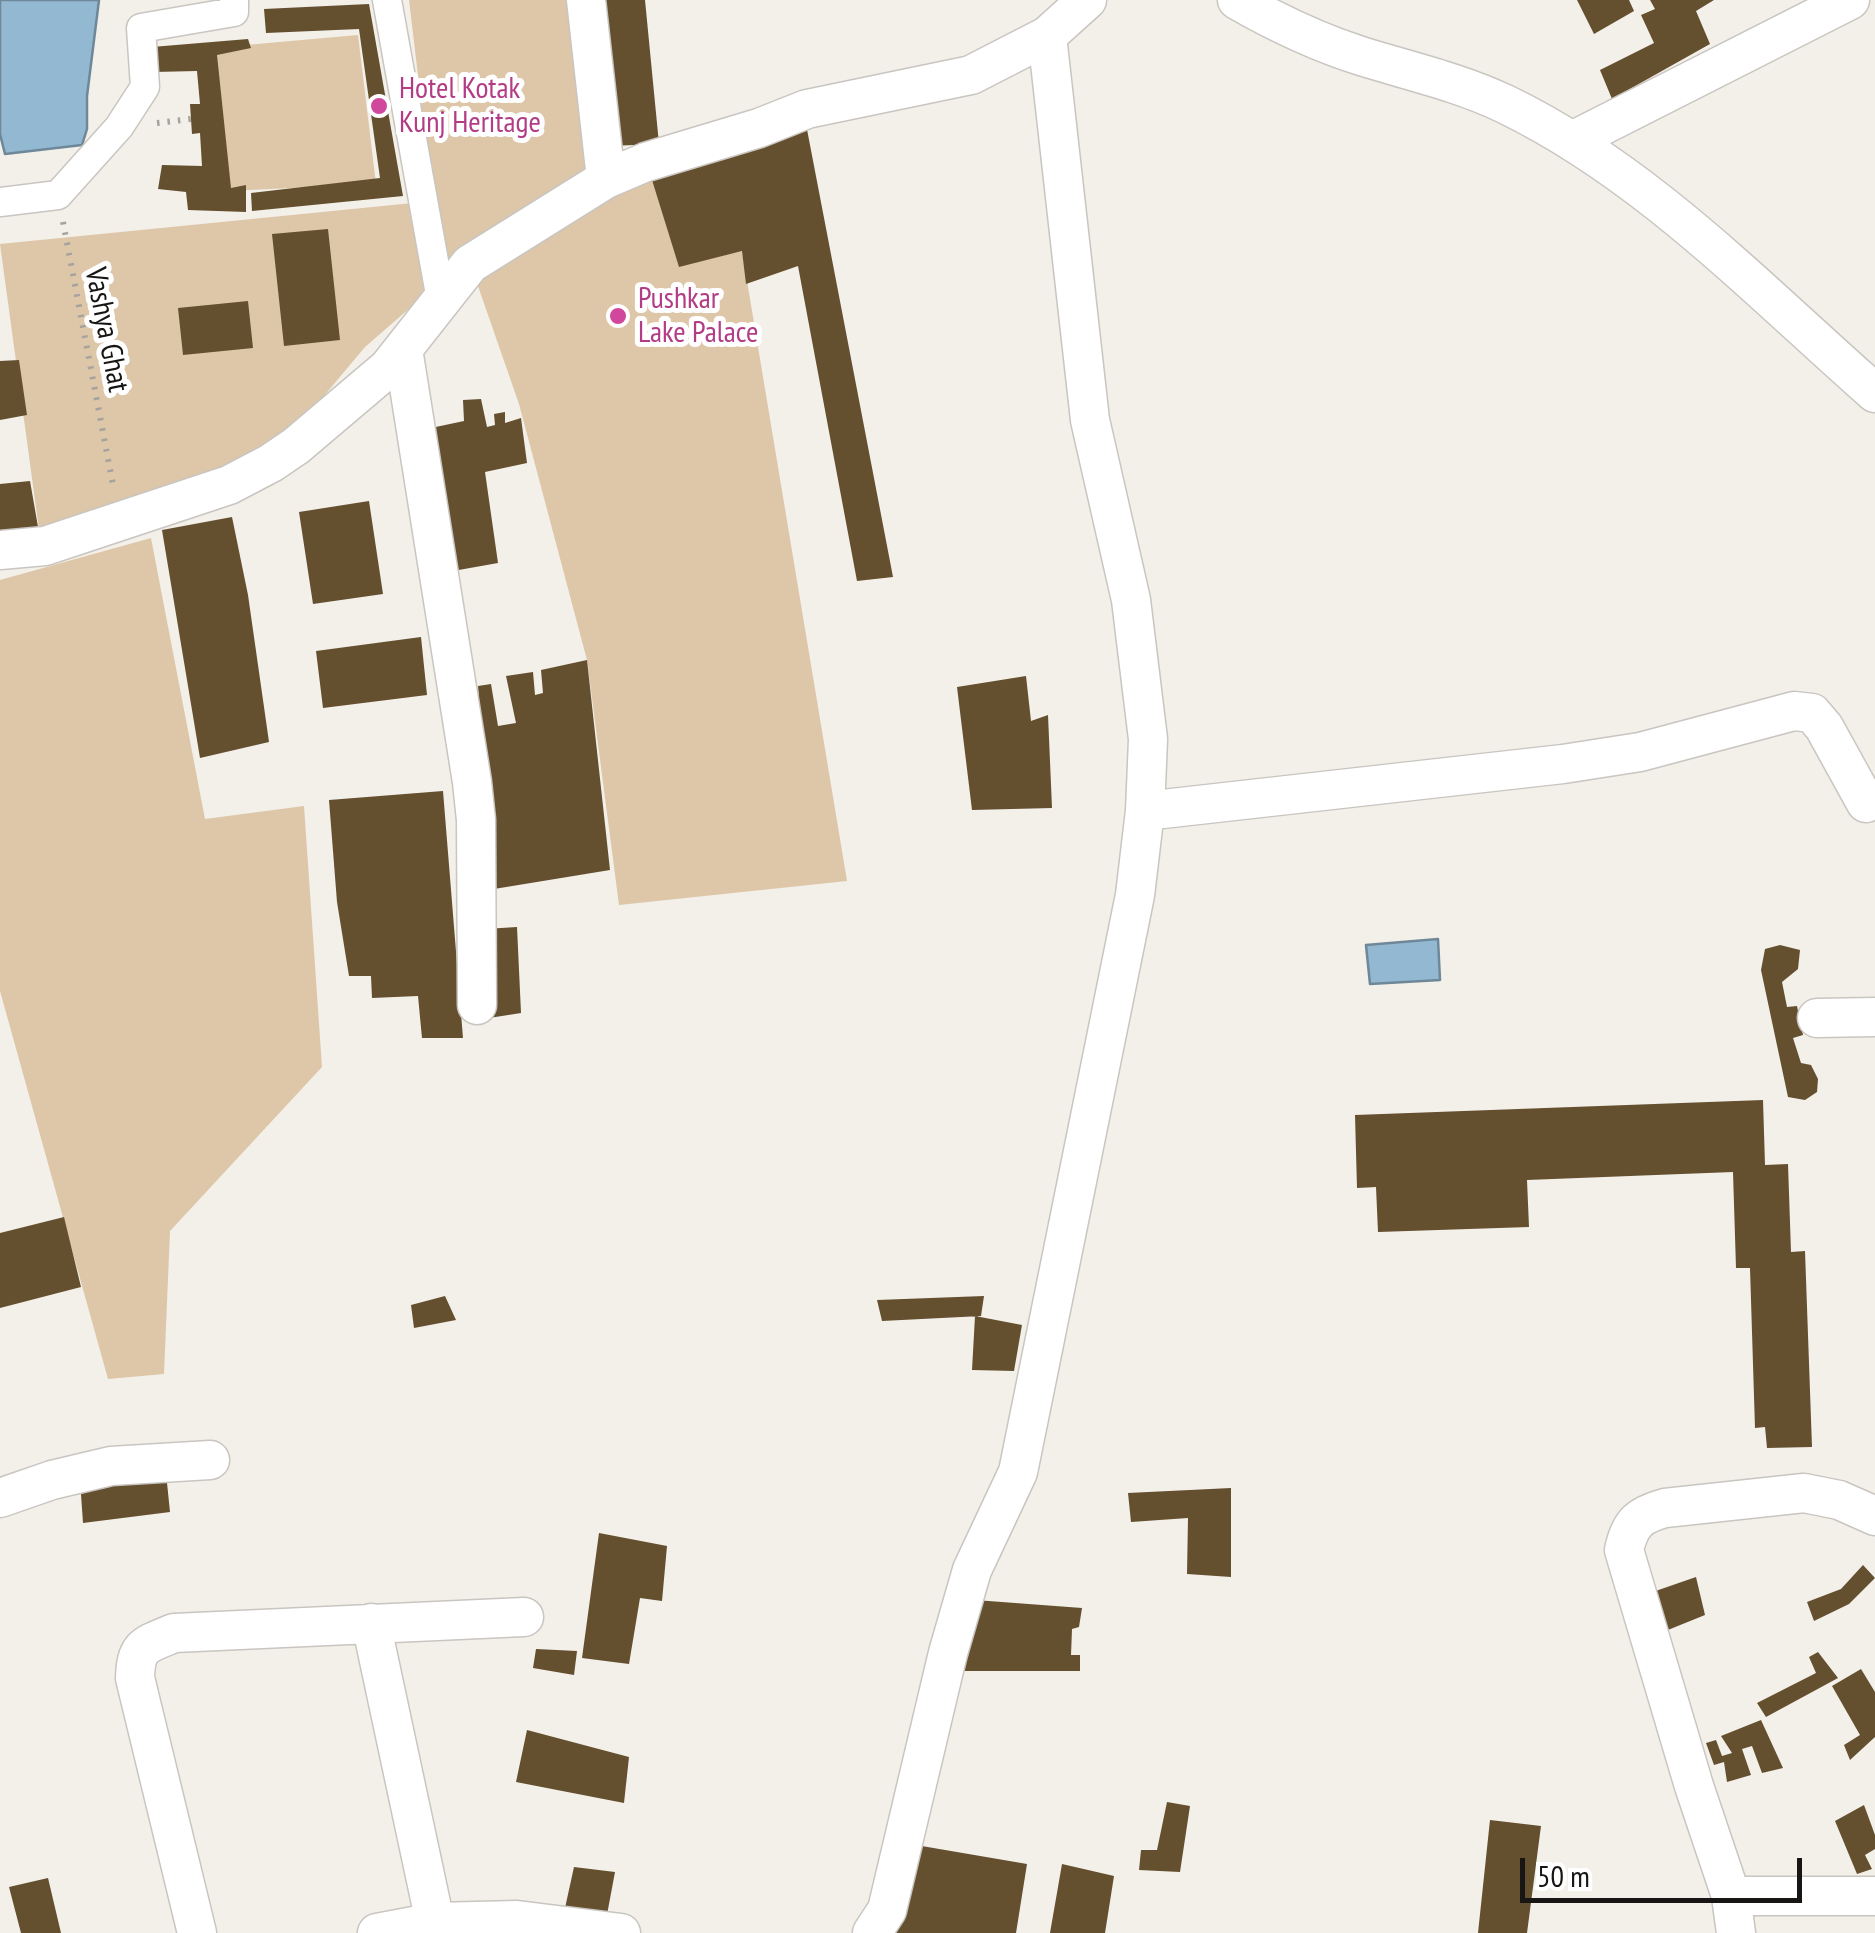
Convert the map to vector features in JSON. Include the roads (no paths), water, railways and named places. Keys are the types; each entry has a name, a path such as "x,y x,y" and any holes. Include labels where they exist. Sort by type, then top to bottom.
{"street":[{"path":"0,202 58,195 118,126 145,86 142,28 234,12 234,0"},
{"path":"387,0 440,300"},
{"path":"586,0 606,179"},
{"path":"0,550 45,546 230,485 271,463 388,368 470,264 606,179 807,109 970,75 1047,36 1087,0"},
{"path":"1237,0 1282,26 1502,102 1574,140 1672,215 1875,393"},
{"path":"1574,140 1850,0"},
{"path":"872,1933 887,1910 948,1653 972,1570 1018,1472 1135,895 1145,811 1148,739 1131,600 1090,420 1047,36"},
{"path":"403,349 472,782 477,1005"},
{"path":"1145,811 1620,756 1794,710 1812,713 1824,727 1866,803"},
{"path":"1817,1018 1875,1017"},
{"path":"0,1498 111,1466 210,1460"},
{"path":"1875,1516 1838,1500 1804,1493 1665,1508 1644,1514 1629,1526 1624,1550 1733,1914 1875,1896"},
{"path":"196,1933 135,1678 136,1658 144,1646 174,1633 524,1616"},
{"path":"371,1623 435,1922"},
{"path":"377,1933 435,1922 516,1920 621,1933"}],"water":[{"path":"0,0 99,0 87,96 87,129 82,145 5,154 0,134"},
{"path":"1438,939 1440,980 1370,984 1366,945"}],"place":[{"name":"Hotel Kotak Kunj Heritage","path":"379,106"},
{"name":"Pushkar Lake Palace","path":"618,316"}]}
